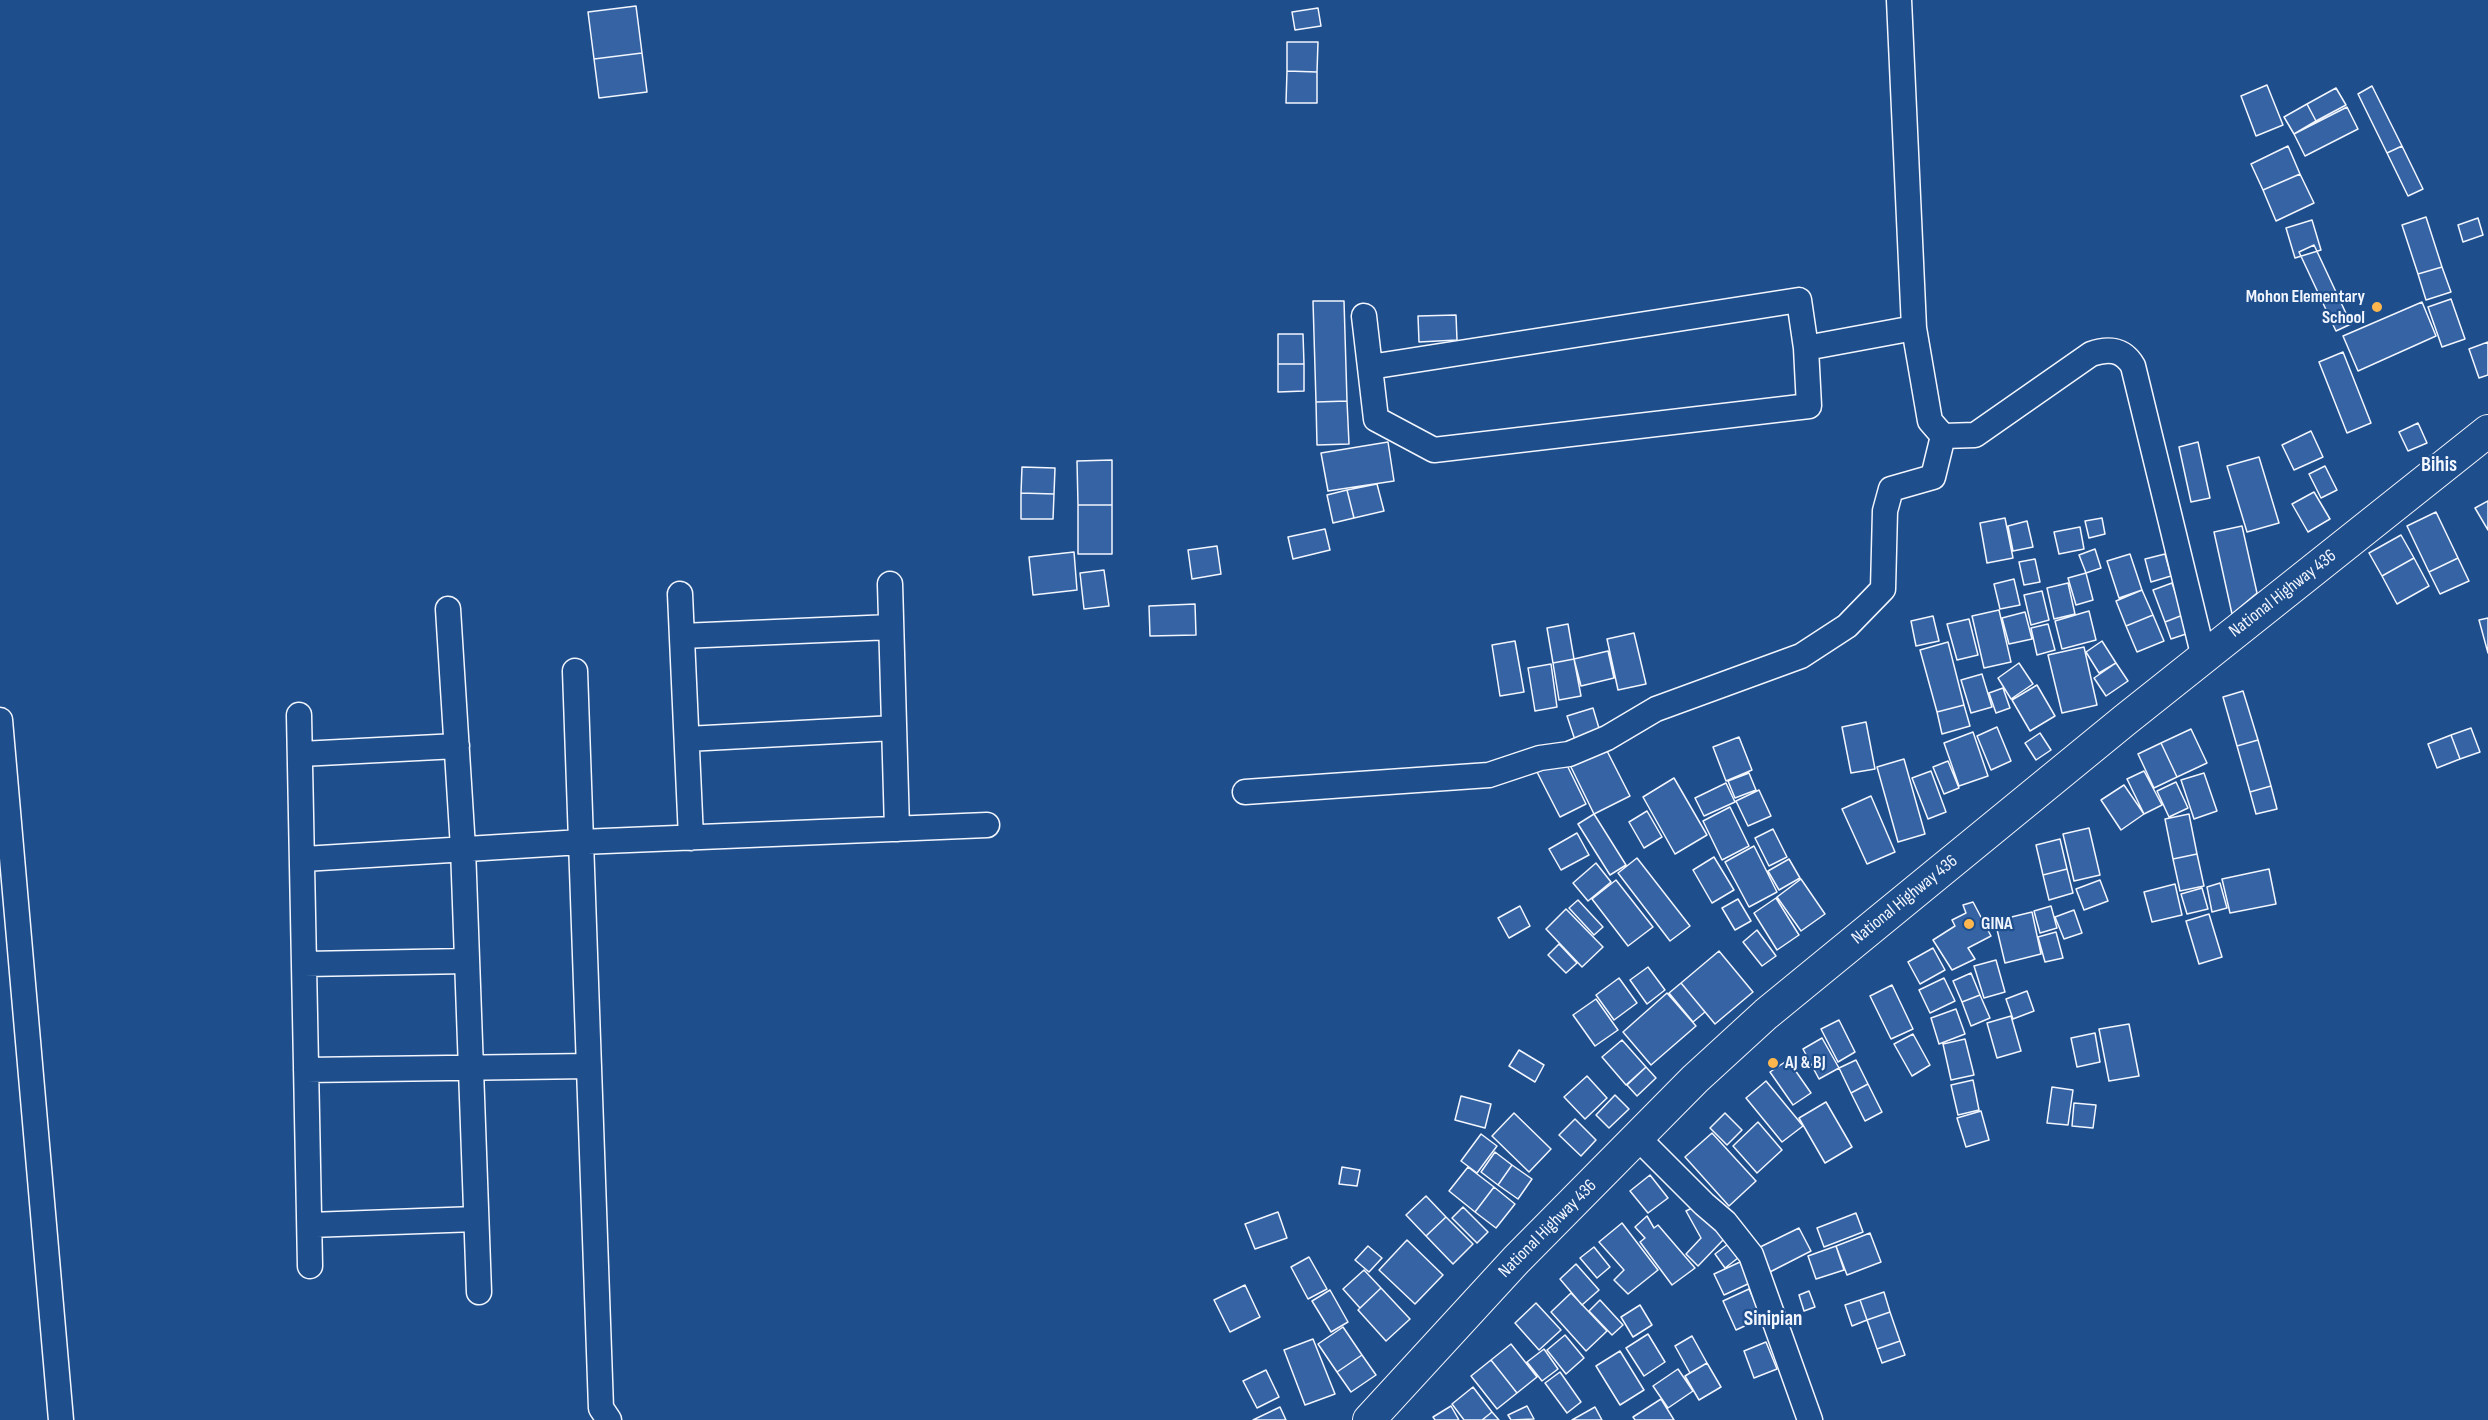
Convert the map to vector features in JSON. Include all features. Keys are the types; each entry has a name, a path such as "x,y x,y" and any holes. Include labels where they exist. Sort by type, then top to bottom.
{"main road":[{"name":"National Highway 436","path":"1369,1420 1516,1260 1695,1079 1766,1014 2204,658 2488,431"}],"street":[{"path":"1899,0 1914,328 1930,421 1943,436"},
{"path":"1364,316 1376,419 1434,450 1809,406 1806,348 1799,300 1370,367"},
{"path":"1806,348 1914,328"},
{"path":"1943,436 1975,435 2091,354 2102,350 2116,351 2127,356 2133,366 2204,658"},
{"path":"1245,792 1489,775 1540,759 1569,754 1607,738 1656,709 1801,656 1847,626 1883,589 1885,511 1891,489 1933,477 1943,436"},
{"path":"890,584 897,829"},
{"path":"680,594 691,838"},
{"path":"448,609 463,848 479,1292"},
{"path":"682,636 891,627"},
{"path":"575,671 602,1408 609,1420"},
{"path":"299,715 304,859 310,1266"},
{"path":"0,720 61,1420"},
{"path":"687,739 894,728"},
{"path":"301,754 457,746"},
{"path":"304,859 581,842 987,825"},
{"path":"305,964 467,961"},
{"path":"306,1070 589,1066"},
{"path":"1638,1138 1725,1222 1751,1255 1810,1420"},
{"path":"310,1225 476,1219"}],"building":[{"path":"636,6 642,53 594,59 588,12"},
{"path":"1318,8 1321,26 1295,30 1292,12"},
{"path":"1287,42 1318,42 1317,72 1287,71"},
{"path":"642,53 647,92 599,98 594,59"},
{"path":"1287,71 1317,72 1317,103 1286,103"},
{"path":"2267,85 2283,125 2256,136 2241,96"},
{"path":"2372,86 2402,146 2387,153 2358,94"},
{"path":"2336,88 2346,105 2316,121 2307,104"},
{"path":"2307,104 2316,121 2294,134 2284,117"},
{"path":"2347,107 2358,129 2305,156 2294,134"},
{"path":"2288,146 2300,174 2263,190 2251,164"},
{"path":"2402,146 2423,189 2408,196 2387,153"},
{"path":"2300,174 2314,203 2276,221 2263,190"},
{"path":"2426,217 2442,267 2418,274 2402,225"},
{"path":"2478,218 2483,235 2463,242 2458,225"},
{"path":"2312,220 2321,250 2295,258 2286,228"},
{"path":"2314,245 2351,324 2336,331 2299,252"},
{"path":"2442,267 2451,292 2426,300 2418,274"},
{"path":"2451,299 2465,339 2442,347 2428,307"},
{"path":"1313,301 1344,301 1347,401 1316,402"},
{"path":"2422,302 2436,336 2358,371 2343,336"},
{"path":"1456,315 1457,340 1419,342 1418,316"},
{"path":"1278,334 1303,334 1304,364 1278,364"},
{"path":"2488,342 2488,375 2479,378 2469,349"},
{"path":"2343,352 2371,423 2347,433 2319,362"},
{"path":"1278,364 1304,364 1304,391 1278,392"},
{"path":"1347,401 1349,444 1317,445 1316,402"},
{"path":"2418,423 2427,443 2408,451 2399,432"},
{"path":"2311,431 2323,457 2294,470 2282,445"},
{"path":"1388,442 1394,481 1328,491 1321,453"},
{"path":"2198,442 2210,498 2191,502 2179,447"},
{"path":"2259,457 2279,523 2247,532 2227,466"},
{"path":"1112,460 1112,505 1078,505 1077,461"},
{"path":"2325,466 2337,490 2321,498 2309,474"},
{"path":"1022,467 1055,468 1054,494 1021,493"},
{"path":"1377,484 1384,511 1354,518 1347,490"},
{"path":"1347,490 1354,518 1333,523 1327,495"},
{"path":"2314,492 2330,519 2308,532 2292,504"},
{"path":"1021,493 1054,494 1053,519 1021,519"},
{"path":"2488,501 2488,530 2475,508"},
{"path":"1078,505 1112,505 1112,554 1078,554"},
{"path":"2436,512 2458,558 2429,572 2407,526"},
{"path":"2005,518 2013,558 1987,563 1980,523"},
{"path":"2102,518 2105,534 2089,538 2085,521"},
{"path":"2027,521 2033,547 2013,551 2008,526"},
{"path":"2242,526 2257,593 2232,614 2214,532"},
{"path":"2080,527 2084,549 2059,554 2054,532"},
{"path":"1325,529 1330,550 1293,559 1288,537"},
{"path":"2401,535 2414,558 2382,576 2369,553"},
{"path":"1217,546 1221,574 1192,579 1188,550"},
{"path":"2095,549 2101,568 2086,573 2079,555"},
{"path":"1074,552 1077,590 1033,595 1029,557"},
{"path":"2130,554 2142,590 2119,598 2107,561"},
{"path":"2165,554 2171,576 2151,582 2145,559"},
{"path":"2414,558 2429,586 2397,604 2382,576"},
{"path":"2458,558 2469,581 2440,594 2429,572"},
{"path":"2035,559 2040,582 2024,585 2019,562"},
{"path":"1104,570 1109,606 1084,609 1080,573"},
{"path":"2086,573 2093,600 2076,605 2068,578"},
{"path":"2014,579 2020,605 2000,609 1994,584"},
{"path":"2068,583 2075,614 2054,619 2047,588"},
{"path":"2172,583 2183,615 2165,622 2153,590"},
{"path":"2142,590 2153,615 2126,626 2116,601"},
{"path":"2042,591 2049,620 2031,625 2024,595"},
{"path":"1195,604 1196,635 1150,636 1149,606"},
{"path":"1999,610 2011,662 1984,668 1972,616"},
{"path":"2089,611 2096,640 2062,649 2055,621"},
{"path":"2025,612 2032,639 2009,644 2002,618"},
{"path":"2153,615 2164,641 2137,652 2126,626"},
{"path":"2183,615 2189,633 2171,639 2165,622"},
{"path":"1933,616 1939,641 1916,646 1911,621"},
{"path":"2488,618 2488,653 2479,620"},
{"path":"1969,619 1978,655 1957,660 1947,624"},
{"path":"1568,624 1574,659 1553,663 1547,628"},
{"path":"2048,624 2055,650 2037,655 2031,628"},
{"path":"1634,633 1646,684 1618,690 1607,639"},
{"path":"1515,641 1524,692 1500,696 1492,645"},
{"path":"2102,641 2116,663 2099,673 2086,652"},
{"path":"1948,642 1964,705 1937,712 1920,650"},
{"path":"2084,647 2097,705 2062,713 2048,655"},
{"path":"1608,651 1614,678 1581,686 1574,659"},
{"path":"1574,659 1581,696 1559,700 1553,663"},
{"path":"2019,663 2033,684 2011,699 1998,678"},
{"path":"2116,663 2128,681 2106,696 2094,678"},
{"path":"1551,664 1557,707 1535,711 1528,668"},
{"path":"1982,674 1992,707 1971,713 1961,680"},
{"path":"2037,685 2055,716 2030,731 2012,700"},
{"path":"2003,688 2010,708 1996,713 1989,693"},
{"path":"2243,691 2258,740 2237,746 2223,697"},
{"path":"1964,705 1970,726 1942,734 1937,712"},
{"path":"1593,708 1601,735 1576,743 1567,716"},
{"path":"1866,722 1875,769 1851,773 1842,727"},
{"path":"1997,727 2011,761 1991,770 1977,736"},
{"path":"2471,728 2480,752 2460,759 2451,735"},
{"path":"2191,729 2207,763 2177,777 2161,743"},
{"path":"1973,732 1988,776 1959,786 1944,743"},
{"path":"2040,733 2051,750 2036,760 2025,743"},
{"path":"2451,735 2460,759 2437,768 2428,744"},
{"path":"1739,737 1752,770 1726,781 1713,747"},
{"path":"2258,740 2271,786 2250,792 2237,746"},
{"path":"2161,743 2177,777 2154,788 2138,754"},
{"path":"1604,745 1630,796 1594,814 1569,763"},
{"path":"1564,759 1586,804 1560,817 1537,772"},
{"path":"1904,759 1925,834 1898,842 1877,767"},
{"path":"1948,761 1959,788 1944,794 1933,767"},
{"path":"1931,771 1946,812 1928,819 1912,778"},
{"path":"2144,771 2162,805 2144,814 2127,779"},
{"path":"1749,773 1756,790 1735,798 1728,781"},
{"path":"2204,773 2217,811 2194,819 2181,780"},
{"path":"1674,778 1707,835 1675,854 1643,797"},
{"path":"2176,782 2188,808 2169,817 2157,791"},
{"path":"1726,783 1735,802 1704,816 1695,798"},
{"path":"2124,785 2144,814 2121,830 2101,800"},
{"path":"2271,786 2277,809 2256,814 2250,792"},
{"path":"1759,790 1771,816 1748,826 1736,801"},
{"path":"1871,796 1895,852 1867,864 1842,809"},
{"path":"1730,807 1749,846 1722,860 1703,821"},
{"path":"1647,811 1662,837 1644,848 1629,822"},
{"path":"1594,814 1626,865 1610,875 1578,824"},
{"path":"2189,814 2197,854 2173,859 2165,819"},
{"path":"2089,828 2100,875 2074,881 2063,834"},
{"path":"1773,829 1787,857 1769,866 1755,838"},
{"path":"1577,833 1589,855 1561,870 1549,849"},
{"path":"2060,839 2067,869 2043,875 2036,845"},
{"path":"1754,846 1777,892 1749,907 1725,862"},
{"path":"2197,854 2204,886 2180,891 2173,859"},
{"path":"1714,857 1734,890 1712,903 1693,870"},
{"path":"1637,858 1690,926 1670,941 1618,873"},
{"path":"1789,859 1800,878 1779,890 1768,871"},
{"path":"1596,863 1611,882 1588,901 1573,883"},
{"path":"2067,869 2073,893 2049,900 2043,875"},
{"path":"2269,869 2276,904 2230,913 2222,879"},
{"path":"1801,879 1825,914 1801,931 1777,897"},
{"path":"1616,880 1653,927 1628,946 1592,899"},
{"path":"2100,880 2108,901 2084,910 2076,889"},
{"path":"2220,883 2227,908 2212,912 2207,887"},
{"path":"2175,884 2182,915 2152,922 2144,892"},
{"path":"2202,888 2208,909 2187,914 2181,894"},
{"path":"1776,898 1799,935 1777,950 1754,913"},
{"path":"1738,899 1751,921 1735,930 1722,908"},
{"path":"1578,900 1603,927 1594,935 1569,908"},
{"path":"1973,902 1991,936 1968,948 1975,959 1952,970 1933,940 1955,926 1952,920 1966,913 1963,905"},
{"path":"1520,906 1530,926 1509,938 1498,918"},
{"path":"2051,906 2057,928 2040,933 2034,911"},
{"path":"1566,909 1603,947 1582,967 1546,929"},
{"path":"2074,910 2082,933 2064,939 2055,917"},
{"path":"2032,912 2041,954 2005,963 1995,921"},
{"path":"2209,914 2222,957 2199,964 2186,921"},
{"path":"1757,930 1776,956 1762,966 1743,942"},
{"path":"2056,932 2063,958 2045,962 2038,937"},
{"path":"1559,944 1577,963 1566,973 1548,955"},
{"path":"1933,948 1945,970 1920,984 1908,962"},
{"path":"1719,951 1753,992 1715,1024 1681,983"},
{"path":"1996,960 2005,992 1984,998 1974,966"},
{"path":"1648,967 1665,990 1647,1004 1630,980"},
{"path":"1971,973 1980,995 1962,1002 1953,981"},
{"path":"1619,978 1637,1003 1614,1020 1596,995"},
{"path":"1944,978 1955,1001 1930,1013 1919,990"},
{"path":"1681,983 1705,1012 1693,1022 1669,993"},
{"path":"1892,985 1913,1029 1891,1039 1870,996"},
{"path":"2027,991 2034,1011 2013,1019 2006,999"},
{"path":"1667,993 1696,1026 1651,1065 1623,1032"},
{"path":"1980,995 1990,1018 1971,1026 1962,1002"},
{"path":"1596,999 1618,1030 1595,1046 1573,1015"},
{"path":"1956,1009 1965,1034 1939,1044 1931,1018"},
{"path":"2011,1016 2021,1051 1997,1058 1987,1023"},
{"path":"1839,1020 1855,1052 1838,1062 1821,1029"},
{"path":"2129,1024 2139,1076 2109,1081 2099,1029"},
{"path":"2095,1033 2100,1062 2077,1067 2071,1038"},
{"path":"1913,1034 1930,1065 1912,1076 1894,1044"},
{"path":"1822,1038 1839,1068 1819,1079 1803,1049"},
{"path":"1965,1039 1974,1075 1951,1080 1943,1044"},
{"path":"1622,1040 1646,1067 1626,1085 1602,1057"},
{"path":"1519,1050 1544,1065 1535,1082 1509,1066"},
{"path":"1788,1060 1811,1093 1793,1105 1770,1072"},
{"path":"1856,1060 1868,1084 1851,1093 1839,1068"},
{"path":"1646,1067 1656,1078 1637,1096 1627,1085"},
{"path":"1587,1076 1607,1098 1585,1119 1564,1097"},
{"path":"1973,1080 1979,1110 1958,1115 1951,1085"},
{"path":"1766,1081 1803,1126 1782,1142 1746,1098"},
{"path":"1868,1084 1882,1112 1865,1121 1851,1093"},
{"path":"2052,1087 2073,1090 2068,1125 2047,1123"},
{"path":"1615,1095 1629,1109 1609,1128 1596,1115"},
{"path":"1461,1096 1491,1104 1485,1128 1455,1120"},
{"path":"1826,1102 1852,1147 1825,1163 1799,1118"},
{"path":"2074,1103 2096,1105 2093,1128 2072,1126"},
{"path":"1981,1111 1989,1140 1966,1147 1957,1118"},
{"path":"1514,1113 1551,1149 1529,1172 1492,1136"},
{"path":"1725,1113 1742,1130 1727,1145 1710,1128"},
{"path":"1575,1119 1596,1140 1581,1156 1559,1135"},
{"path":"1758,1122 1782,1150 1757,1173 1733,1146"},
{"path":"1712,1133 1756,1181 1729,1206 1685,1157"},
{"path":"1481,1134 1497,1146 1477,1173 1461,1161"},
{"path":"1495,1152 1512,1165 1498,1185 1481,1172"},
{"path":"1512,1165 1532,1179 1518,1199 1498,1185"},
{"path":"1342,1167 1360,1170 1357,1186 1339,1184"},
{"path":"1468,1167 1494,1187 1475,1212 1449,1191"},
{"path":"1650,1175 1668,1198 1648,1213 1630,1191"},
{"path":"1494,1187 1515,1204 1496,1228 1475,1212"},
{"path":"1426,1196 1446,1217 1426,1236 1406,1215"},
{"path":"1696,1206 1725,1238 1698,1266 1686,1254 1701,1238 1686,1211"},
{"path":"1463,1207 1488,1232 1477,1243 1452,1218"},
{"path":"1278,1212 1287,1238 1255,1249 1245,1224"},
{"path":"1856,1213 1863,1232 1824,1247 1817,1228"},
{"path":"1647,1216 1654,1228 1658,1225 1695,1268 1672,1285 1640,1242 1645,1238 1635,1227"},
{"path":"1446,1217 1473,1244 1453,1264 1426,1236"},
{"path":"1622,1223 1658,1270 1628,1294 1614,1280 1624,1270 1599,1242"},
{"path":"1799,1228 1811,1251 1766,1274 1754,1250"},
{"path":"1870,1233 1881,1262 1847,1275 1836,1246"},
{"path":"1407,1240 1443,1275 1415,1304 1379,1270"},
{"path":"1728,1244 1738,1258 1725,1268 1715,1254"},
{"path":"1368,1246 1382,1258 1369,1272 1355,1260"},
{"path":"1836,1246 1844,1270 1816,1279 1808,1256"},
{"path":"1594,1247 1610,1267 1597,1278 1580,1258"},
{"path":"1309,1257 1327,1289 1308,1299 1291,1267"},
{"path":"1740,1262 1750,1283 1724,1295 1714,1274"},
{"path":"1576,1264 1599,1290 1582,1305 1560,1279"},
{"path":"1364,1270 1381,1288 1360,1308 1343,1289"},
{"path":"1245,1285 1260,1317 1230,1332 1214,1300"},
{"path":"1381,1288 1410,1319 1386,1341 1358,1310"},
{"path":"1749,1289 1762,1318 1736,1330 1723,1301"},
{"path":"1330,1290 1348,1322 1331,1332 1312,1301"},
{"path":"1809,1291 1815,1307 1804,1311 1799,1295"},
{"path":"1884,1292 1890,1312 1867,1320 1860,1300"},
{"path":"1571,1293 1607,1331 1586,1351 1551,1312"},
{"path":"1600,1300 1623,1325 1612,1335 1589,1311"},
{"path":"1860,1300 1867,1320 1852,1326 1845,1305"},
{"path":"1536,1303 1561,1330 1539,1350 1515,1323"},
{"path":"1640,1305 1652,1325 1633,1337 1621,1317"},
{"path":"1890,1312 1900,1341 1877,1349 1867,1320"},
{"path":"1343,1327 1362,1355 1337,1372 1318,1344"},
{"path":"1648,1334 1665,1362 1644,1376 1626,1348"},
{"path":"1565,1335 1584,1358 1566,1374 1547,1350"},
{"path":"1692,1336 1707,1363 1690,1373 1675,1346"},
{"path":"1313,1339 1335,1394 1305,1405 1284,1350"},
{"path":"1900,1341 1905,1355 1882,1363 1877,1349"},
{"path":"1766,1342 1777,1369 1754,1378 1744,1351"},
{"path":"1511,1344 1537,1377 1517,1393 1491,1360"},
{"path":"1544,1349 1558,1369 1542,1381 1527,1362"},
{"path":"1620,1351 1644,1390 1620,1405 1596,1366"},
{"path":"1362,1355 1376,1375 1351,1392 1337,1372"},
{"path":"1491,1360 1517,1393 1497,1409 1471,1376"},
{"path":"1707,1363 1721,1387 1699,1400 1685,1376"},
{"path":"1678,1369 1693,1391 1668,1408 1653,1386"},
{"path":"1266,1370 1279,1397 1257,1408 1243,1381"},
{"path":"1560,1372 1581,1402 1567,1413 1545,1383"},
{"path":"1473,1387 1492,1412 1482,1420 1464,1420 1452,1404"},
{"path":"1661,1399 1674,1420 1635,1420 1633,1417"},
{"path":"1451,1406 1459,1420 1435,1420 1433,1417"},
{"path":"1527,1406 1534,1419 1511,1420 1508,1415"},
{"path":"1280,1407 1286,1420 1253,1420"},
{"path":"1595,1407 1602,1420 1572,1420"},
{"path":"1492,1412 1499,1420 1482,1420"}],"place":[{"name":"Mohon Elementary School","path":"2377,307"},
{"name":"GINA","path":"1969,924"},
{"name":"AJ & BJ","path":"1773,1063"}],"district":[{"name":"Bihis","path":"2439,466"},
{"name":"Sinipian","path":"1773,1320"}]}
